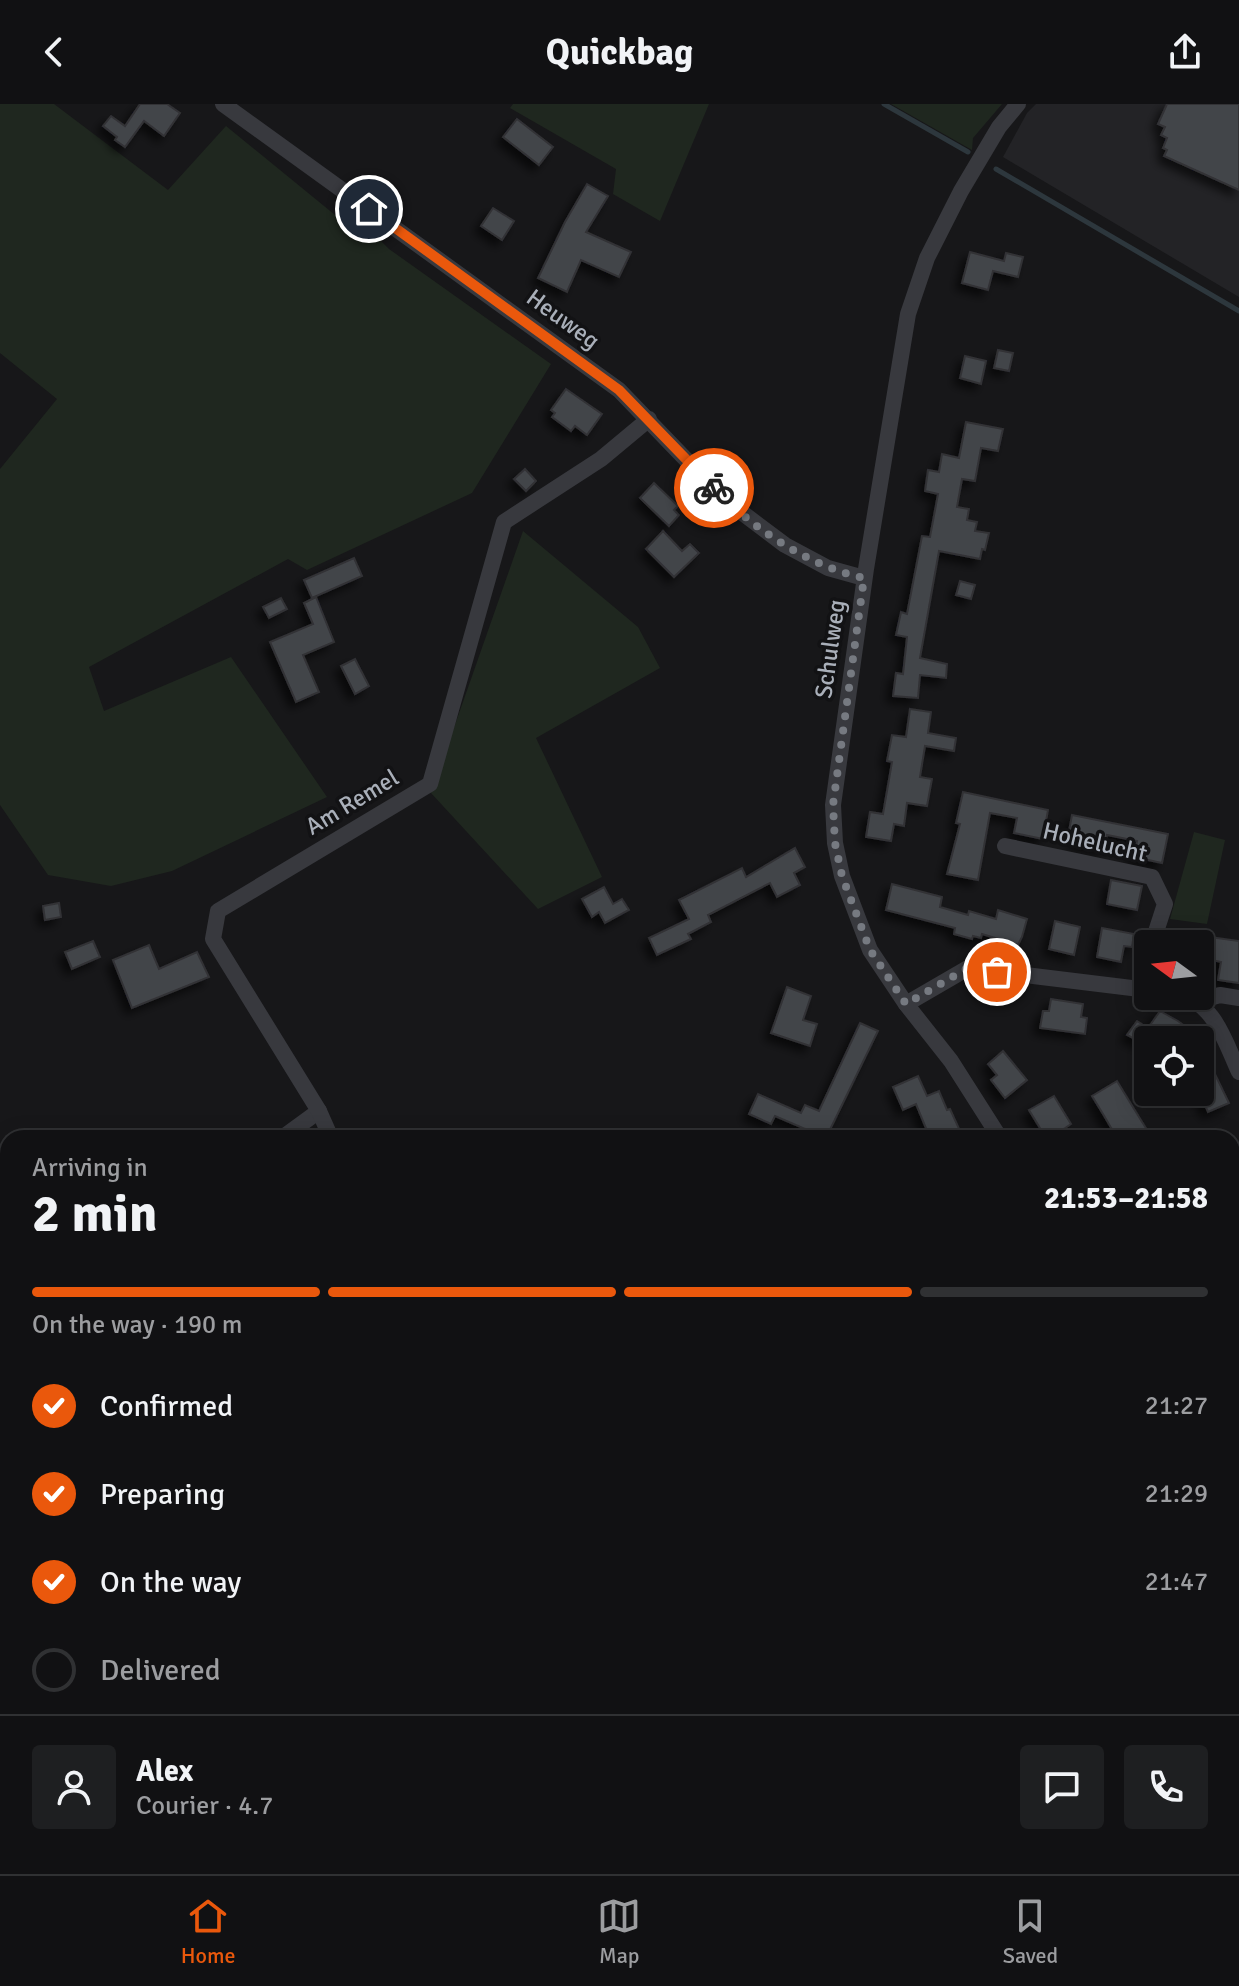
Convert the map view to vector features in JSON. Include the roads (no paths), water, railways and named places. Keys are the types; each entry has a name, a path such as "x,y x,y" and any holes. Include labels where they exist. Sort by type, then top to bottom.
{"street":[{"name":"Heuweg","path":"223,104 599,375 649,419 724,499 785,545 828,568 864,578"},
{"name":"Schulweg","path":"995,1130 951,1061 906,1004 870,950 842,876 835,843 833,805 864,578 908,314 927,258 961,191 999,127 1018,104"},
{"name":"Am Remel","path":"327,1130 319,1111 213,939 218,911 430,784 504,522 601,459 649,419"},
{"name":"Hohelucht","path":"1005,846 1152,877 1165,904 1157,930"},
{"path":"906,1004 968,968 1134,989"},
{"path":"1214,996 1239,998"},
{"path":"1204,1010 1215,1021 1239,1072"},
{"path":"293,1130 319,1111"}],"waterway":[{"path":"884,104 968,152"},
{"path":"996,169 1239,311"}]}
